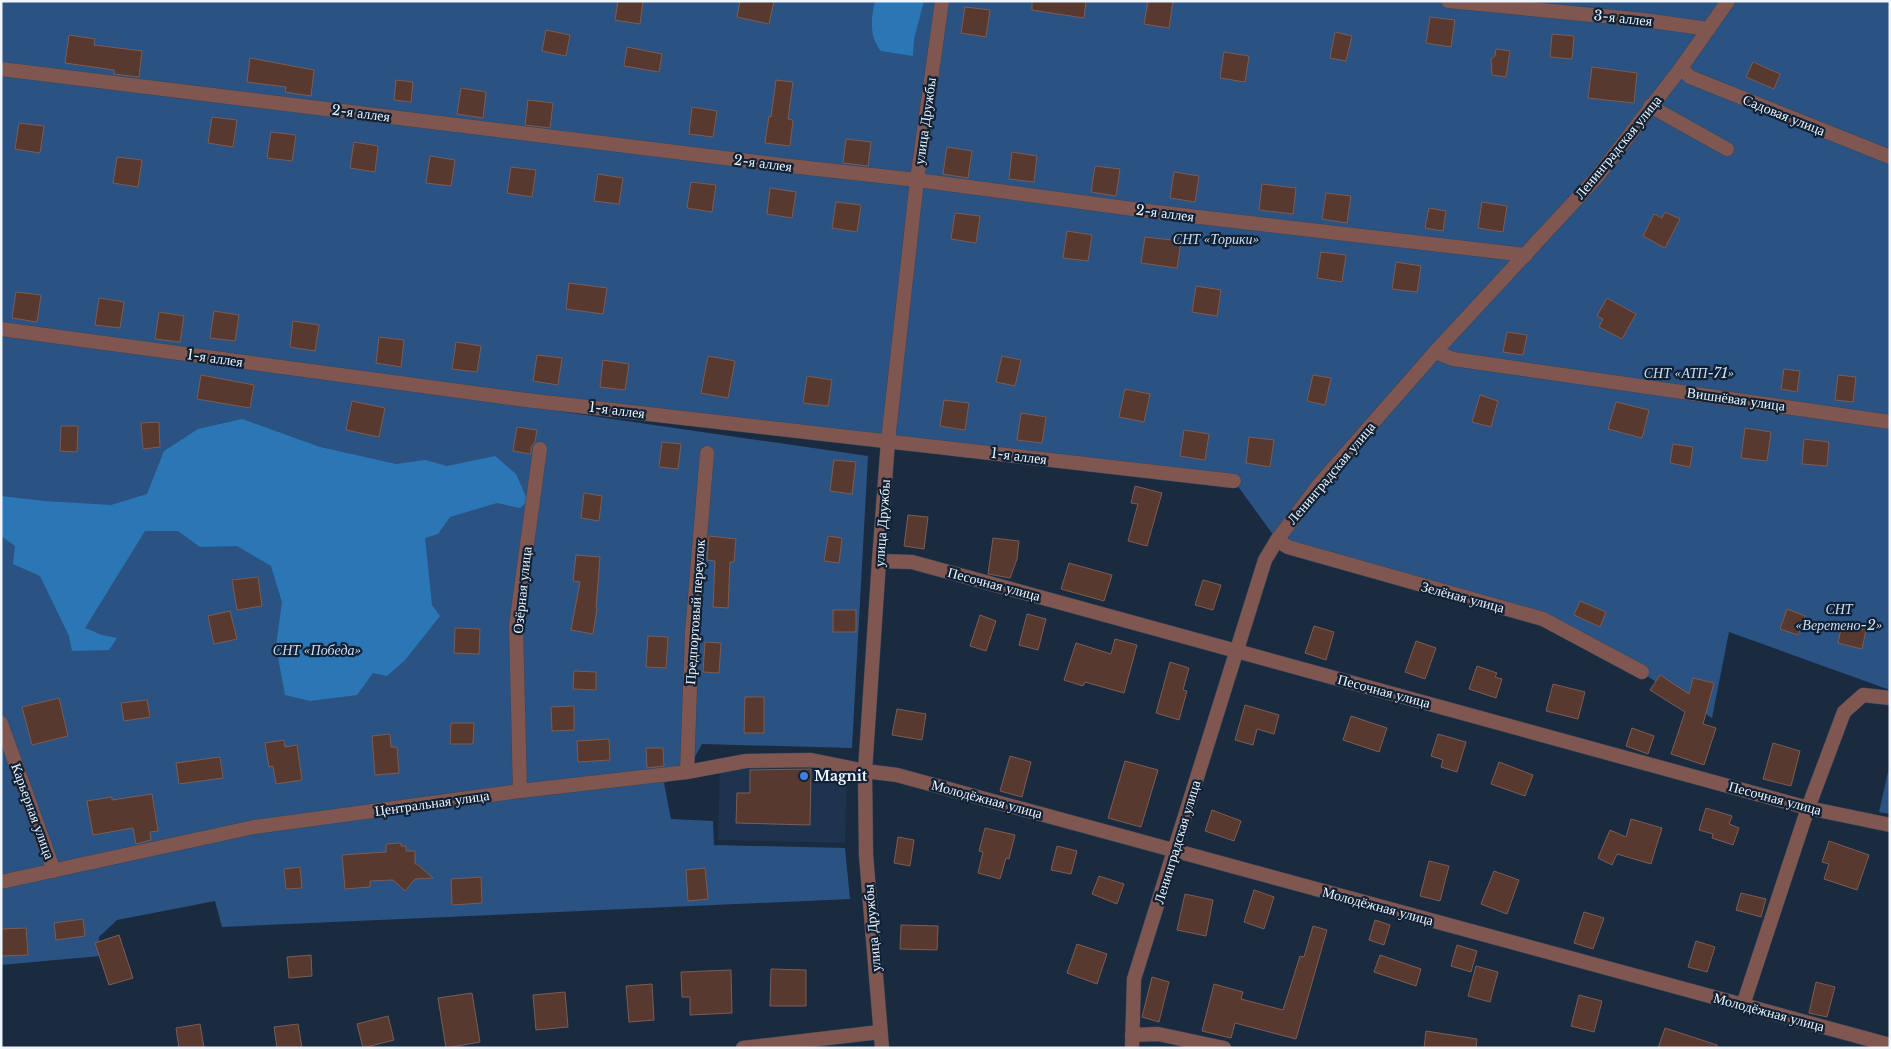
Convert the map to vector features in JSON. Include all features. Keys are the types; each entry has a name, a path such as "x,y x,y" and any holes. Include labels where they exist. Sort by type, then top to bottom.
{"street":[{"name":"улица Дружбы","path":"882,1048 866,855 865,771 888,441 917,180 942,1"},
{"name":"3-я аллея","path":"1448,1 1644,20 1709,29"},
{"name":"Ленинградская улица","path":"1132,1041 1134,979 1265,560 1277,540 1321,482 1435,352 1597,177 1681,68 1728,1"},
{"name":"Садовая улица","path":"1681,68 1690,77 1890,158"},
{"name":"2-я аллея","path":"1,69 917,180 1148,212 1526,254"},
{"path":"1650,106 1728,149"},
{"name":"1-я аллея","path":"1,329 526,400 1234,481"},
{"name":"Вишнёвая улица","path":"1435,352 1453,358 1890,422"},
{"name":"Озёрная улица","path":"520,791 516,624 540,449"},
{"name":"Предпортовый переулок","path":"687,772 692,633 708,452"},
{"name":"Зелёная улица","path":"1277,540 1288,547 1543,619 1642,672"},
{"name":"Песочная улица","path":"879,561 912,562 1808,808 1890,825"},
{"path":"1743,1005 1808,808 1844,712 1863,695 1890,698"},
{"name":"Карьерная улица","path":"1,723 54,871"},
{"name":"Центральная улица","path":"1,882 254,826 520,791 687,772 746,761 811,760 865,771"},
{"name":"Молодёжная улица","path":"865,771 897,775 1890,1045"},
{"path":"743,1048 880,1032"},
{"path":"1132,1041 1158,1034 1224,1048"}],"shaded area":[{"path":"875,1 924,1 914,39 913,56 881,51 874,39 872,27"},
{"path":"242,419 320,447 396,464 425,460 447,466 495,456 516,474 528,501 520,508 497,503 450,517 438,534 425,538 432,605 440,616 405,660 387,676 373,673 357,695 310,701 285,695 276,646 282,602 271,566 237,546 200,547 178,531 145,531 85,628 102,635 117,638 109,650 72,651 69,636 40,576 13,564 15,546 1,536 1,496 111,505 147,494 164,451 198,429"},
{"path":"720,763 847,767 845,843 718,840"}],"green space":[{"name":"СНТ «Торики»","path":"1,1 1890,1 1890,690 1729,632 1712,718 1647,676 1543,619 1277,540 1234,481 1,329"},
{"name":"СНТ «Победа»","path":"1,330 868,456 852,748 702,744 687,772 664,783 671,819 713,821 714,845 845,848 850,899 222,927 215,901 117,920 99,937 100,956 1,965"},
{"path":"1890,763 1890,814 1879,812"}],"building":[{"path":"618,1 643,1 640,24 615,20"},
{"path":"740,1 774,1 769,24 737,17"},
{"path":"1032,1 1086,1 1084,18 1032,10"},
{"path":"1148,1 1173,1 1169,28 1144,24"},
{"path":"965,7 990,10 986,37 961,33"},
{"path":"1430,17 1455,20 1451,47 1426,43"},
{"path":"546,30 570,35 566,56 542,51"},
{"path":"1335,32 1352,36 1346,61 1330,58"},
{"path":"1552,34 1574,36 1572,59 1550,57"},
{"path":"69,35 95,39 94,45 142,51 139,77 114,74 114,70 65,63"},
{"path":"627,47 662,54 659,72 624,66"},
{"path":"1496,49 1510,51 1506,77 1492,75 1491,59 1495,56"},
{"path":"1224,52 1249,56 1245,82 1220,78"},
{"path":"250,58 314,70 311,96 285,92 286,87 247,82"},
{"path":"1753,62 1780,74 1774,89 1746,77"},
{"path":"1592,67 1637,73 1634,103 1588,98"},
{"path":"396,80 413,82 411,102 394,100"},
{"path":"776,80 793,82 788,119 793,120 790,146 765,143"},
{"path":"461,88 486,92 483,118 457,114"},
{"path":"528,100 553,103 550,128 525,125"},
{"path":"692,107 717,111 713,137 689,134"},
{"path":"212,117 237,120 233,147 208,143"},
{"path":"19,123 44,126 40,153 15,149"},
{"path":"271,132 296,135 292,161 267,158"},
{"path":"846,139 871,142 868,166 843,163"},
{"path":"354,142 378,146 375,172 350,168"},
{"path":"947,147 972,151 968,178 943,174"},
{"path":"1012,152 1037,156 1034,182 1009,179"},
{"path":"430,156 455,160 451,186 426,183"},
{"path":"117,157 142,160 138,187 113,183"},
{"path":"1095,166 1120,169 1116,196 1091,192"},
{"path":"511,167 536,170 532,197 507,193"},
{"path":"1174,172 1199,176 1195,202 1170,198"},
{"path":"598,174 623,178 619,204 594,201"},
{"path":"691,182 716,185 712,212 687,208"},
{"path":"1262,184 1296,188 1293,214 1259,210"},
{"path":"770,188 796,192 792,218 767,214"},
{"path":"1326,193 1351,196 1347,223 1322,219"},
{"path":"836,202 861,205 857,232 832,228"},
{"path":"1482,202 1507,206 1503,232 1478,228"},
{"path":"1429,208 1446,211 1443,231 1425,228"},
{"path":"1665,212 1680,219 1665,248 1643,236 1654,214 1662,218"},
{"path":"955,213 980,216 976,243 951,239"},
{"path":"1067,231 1092,235 1088,261 1063,258"},
{"path":"1145,237 1181,241 1177,268 1141,263"},
{"path":"1321,252 1346,255 1342,282 1317,278"},
{"path":"1396,262 1421,266 1417,292 1392,289"},
{"path":"569,283 607,288 603,314 566,309"},
{"path":"1196,286 1221,290 1217,316 1192,312"},
{"path":"16,292 41,295 37,322 12,318"},
{"path":"99,298 124,302 120,328 95,325"},
{"path":"1607,298 1636,314 1622,339 1599,327 1603,319 1597,316"},
{"path":"214,311 239,315 235,341 210,338"},
{"path":"159,312 184,316 180,342 155,339"},
{"path":"293,321 319,325 315,351 290,347"},
{"path":"1507,332 1527,335 1523,355 1503,352"},
{"path":"379,337 404,340 401,367 376,363"},
{"path":"456,342 481,346 477,372 452,369"},
{"path":"537,355 562,358 558,385 533,381"},
{"path":"708,356 735,361 728,398 701,393"},
{"path":"1002,356 1021,360 1015,386 996,382"},
{"path":"603,360 629,364 625,390 600,387"},
{"path":"1784,369 1800,371 1797,392 1781,389"},
{"path":"201,375 254,385 250,408 197,399"},
{"path":"1313,375 1331,378 1325,405 1307,401"},
{"path":"1838,375 1856,377 1853,402 1835,400"},
{"path":"807,376 832,380 828,406 803,403"},
{"path":"1125,389 1150,394 1144,422 1119,417"},
{"path":"1480,395 1498,401 1491,427 1472,422"},
{"path":"944,400 969,403 965,430 940,426"},
{"path":"352,401 385,408 379,437 346,430"},
{"path":"1616,402 1649,410 1642,438 1608,429"},
{"path":"1021,413 1046,417 1042,443 1017,440"},
{"path":"159,422 160,447 143,449 141,423"},
{"path":"61,426 78,426 77,452 60,451"},
{"path":"517,427 537,430 535,442 531,447 531,454 513,451"},
{"path":"1745,428 1771,432 1767,461 1741,458"},
{"path":"1184,430 1209,434 1205,460 1180,456"},
{"path":"1249,437 1274,440 1270,467 1246,463"},
{"path":"1804,439 1829,442 1827,466 1802,464"},
{"path":"662,442 681,444 678,469 659,467"},
{"path":"1673,444 1693,447 1690,467 1670,463"},
{"path":"834,460 856,462 852,494 830,491"},
{"path":"1135,486 1162,493 1147,546 1128,541 1138,504 1131,503"},
{"path":"584,493 602,496 599,521 581,518"},
{"path":"908,515 928,517 924,549 904,546"},
{"path":"709,536 736,539 734,562 730,562 728,608 713,607 715,561 707,560"},
{"path":"828,536 842,538 839,563 824,561"},
{"path":"993,538 1019,541 1017,559 1010,578 988,574"},
{"path":"576,555 600,557 597,608 593,634 571,630 580,582 573,581"},
{"path":"1069,563 1112,575 1104,601 1061,589"},
{"path":"258,577 262,606 237,610 232,580"},
{"path":"1203,580 1221,585 1213,610 1195,605"},
{"path":"1580,601 1606,612 1600,627 1574,615"},
{"path":"1787,609 1805,616 1798,635 1780,629"},
{"path":"833,610 856,610 856,632 833,632"},
{"path":"230,611 237,639 214,644 208,616"},
{"path":"1027,614 1046,619 1038,650 1019,645"},
{"path":"980,615 996,621 986,651 970,646"},
{"path":"1842,624 1866,630 1862,649 1838,643"},
{"path":"1314,626 1334,632 1326,660 1305,653"},
{"path":"455,628 480,629 479,654 454,653"},
{"path":"648,636 668,637 666,668 646,667"},
{"path":"1115,639 1137,645 1124,693 1085,682 1083,686 1064,680 1076,643 1111,654"},
{"path":"1416,641 1436,648 1425,679 1405,672"},
{"path":"705,642 721,643 719,673 703,672"},
{"path":"1170,662 1189,668 1183,690 1187,691 1179,720 1156,713"},
{"path":"1477,666 1497,673 1495,677 1502,679 1496,698 1469,689"},
{"path":"574,671 596,672 596,690 573,689"},
{"path":"1660,675 1689,694 1693,678 1714,683 1703,724 1716,728 1704,765 1671,754 1685,712 1650,690"},
{"path":"1553,684 1585,692 1578,719 1546,711"},
{"path":"745,697 764,697 764,733 744,733"},
{"path":"59,698 68,736 32,745 22,707"},
{"path":"147,700 150,717 124,721 121,703"},
{"path":"1245,705 1279,715 1274,734 1257,729 1253,745 1235,740"},
{"path":"574,706 574,730 552,731 551,707"},
{"path":"897,709 926,714 922,740 892,735"},
{"path":"1351,716 1387,728 1379,752 1343,740"},
{"path":"451,723 474,723 473,744 450,744"},
{"path":"1632,728 1654,736 1648,754 1626,746"},
{"path":"390,734 391,747 397,747 399,773 375,775 372,736"},
{"path":"1438,734 1466,742 1457,772 1441,767 1443,760 1431,756"},
{"path":"609,739 610,760 578,762 577,741"},
{"path":"284,740 285,747 297,745 302,780 276,784 273,766 269,767 265,743"},
{"path":"1773,743 1800,751 1791,786 1763,779"},
{"path":"646,748 663,748 664,766 647,768"},
{"path":"1010,756 1031,762 1022,797 1000,791"},
{"path":"220,757 223,778 179,784 176,763"},
{"path":"1125,761 1158,770 1141,827 1108,818"},
{"path":"1499,762 1533,775 1525,796 1491,784"},
{"path":"811,769 810,825 736,823 737,793 750,793 750,770"},
{"path":"152,794 158,831 150,832 151,840 136,844 133,828 93,835 87,801 112,797 112,800"},
{"path":"1706,808 1732,816 1729,824 1739,828 1733,845 1712,838 1713,834 1699,830"},
{"path":"1212,810 1241,821 1234,841 1205,831"},
{"path":"1631,819 1662,828 1651,864 1617,854 1612,865 1598,858 1610,830 1626,837"},
{"path":"985,828 1015,835 1009,859 1006,858 1000,879 978,873 983,852 979,851"},
{"path":"898,837 914,840 910,866 894,863"},
{"path":"1829,841 1869,855 1857,890 1824,879 1829,864 1822,862"},
{"path":"401,843 401,846 406,846 406,851 415,851 415,864 433,878 415,879 405,891 393,880 370,881 370,887 345,889 342,855 386,852 386,844"},
{"path":"1057,846 1077,851 1071,874 1051,870"},
{"path":"1429,861 1449,866 1440,901 1420,896"},
{"path":"300,867 302,888 286,889 284,869"},
{"path":"705,868 708,899 688,901 686,870"},
{"path":"1494,871 1519,880 1507,914 1481,904"},
{"path":"1099,876 1124,884 1117,904 1092,894"},
{"path":"481,877 482,903 452,905 451,879"},
{"path":"1254,890 1274,897 1264,929 1244,922"},
{"path":"1741,893 1766,899 1761,917 1736,910"},
{"path":"1185,894 1213,900 1206,936 1177,930"},
{"path":"1584,912 1604,918 1593,949 1574,943"},
{"path":"83,919 85,936 56,940 54,923"},
{"path":"1375,920 1390,925 1384,945 1369,940"},
{"path":"901,925 938,926 937,950 900,949"},
{"path":"1313,926 1327,930 1296,1039 1235,1023 1231,1038 1202,1031 1214,984 1243,992 1241,999 1283,1010 1300,956 1304,957"},
{"path":"26,928 28,955 1,956 1,929"},
{"path":"119,935 133,978 109,985 95,943"},
{"path":"1696,941 1715,947 1707,972 1688,967"},
{"path":"1077,944 1107,954 1097,984 1067,973"},
{"path":"1457,945 1477,951 1471,972 1451,966"},
{"path":"311,955 312,976 289,978 287,957"},
{"path":"1380,955 1421,969 1416,986 1374,972"},
{"path":"1476,966 1498,972 1490,1002 1468,996"},
{"path":"771,969 806,970 806,1006 770,1006"},
{"path":"731,970 732,1013 690,1015 690,997 682,997 681,972"},
{"path":"1152,977 1169,982 1159,1022 1142,1017"},
{"path":"1816,982 1835,987 1827,1017 1809,1013"},
{"path":"652,984 654,1020 629,1022 626,986"},
{"path":"565,992 568,1027 536,1030 533,995"},
{"path":"472,993 480,1042 446,1048 438,998"},
{"path":"1579,995 1602,1001 1594,1032 1571,1026"},
{"path":"388,1016 394,1040 363,1048 357,1024"},
{"path":"200,1024 204,1048 179,1048 176,1028"},
{"path":"298,1024 302,1048 277,1048 274,1027"},
{"path":"1665,1028 1717,1045 1717,1048 1658,1048"},
{"path":"1426,1031 1477,1039 1476,1048 1424,1048"}],"place":[{"name":"Magnit","path":"804,776"}],"park label":[{"name":"СНТ «АТП-71»","path":"1689,373"},
{"name":"СНТ «Веретено-2»","path":"1839,618"}]}
